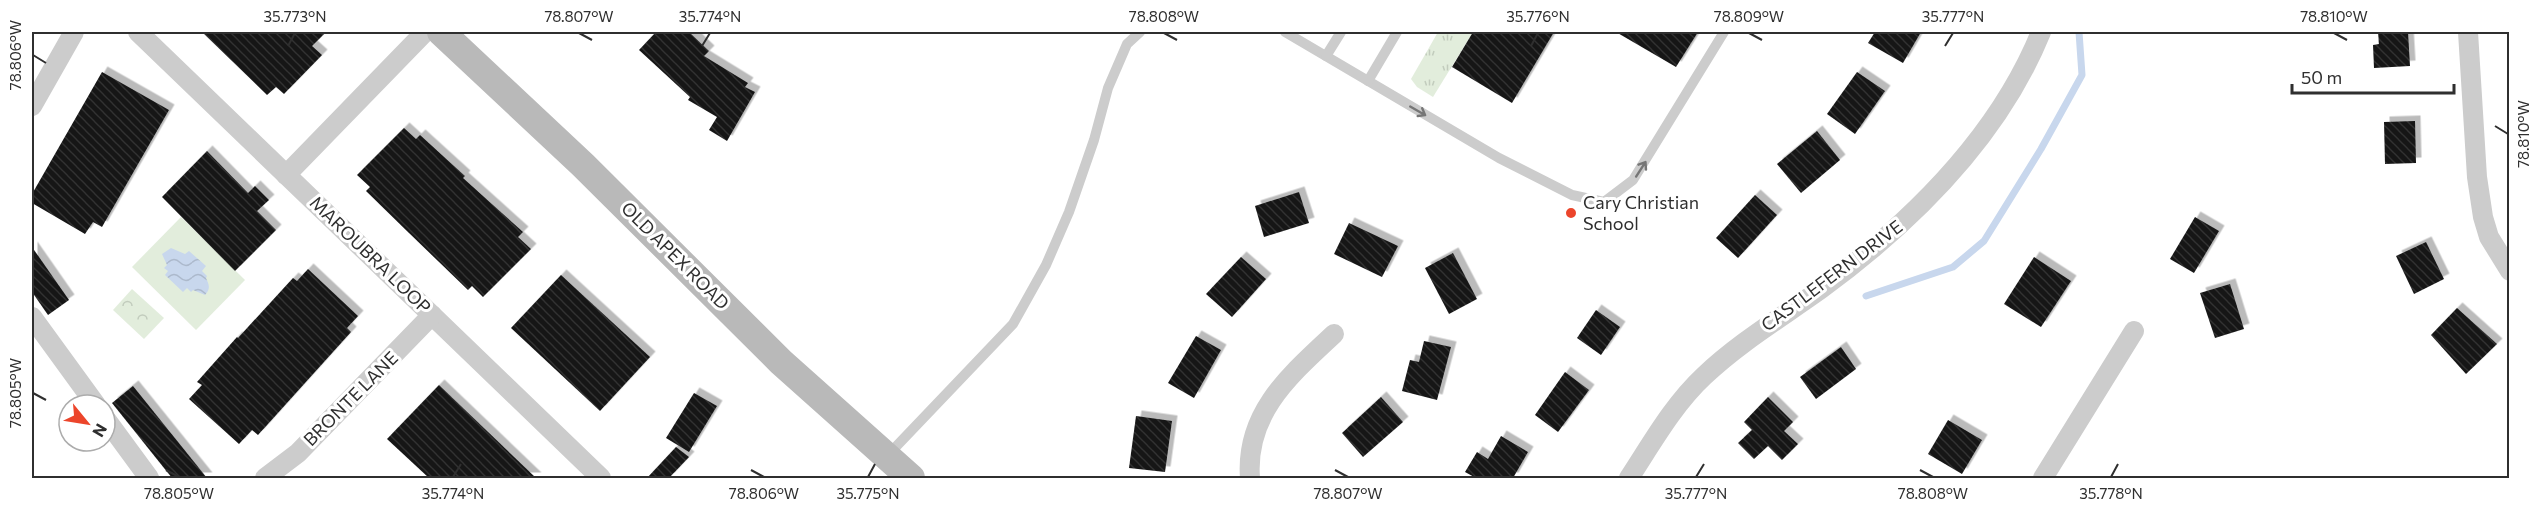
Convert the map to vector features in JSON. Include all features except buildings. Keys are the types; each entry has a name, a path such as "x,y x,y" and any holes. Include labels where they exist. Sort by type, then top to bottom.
{"main road":[{"name":"OLD APEX ROAD","path":"441,32 583,165 781,362 911,478"}],"street":[{"path":"32,106 74,32"},
{"name":"MAROUBRA LOOP","path":"138,32 601,478"},
{"path":"286,175 425,32"},
{"name":"CASTLEFERN DRIVE","path":"1629,478 1667,417 1702,378 1738,346 1822,288 1893,233 1960,162 2001,107 2041,32"},
{"path":"2468,32 2477,177 2483,217 2489,237 2510,271"},
{"name":"BRONTE LANE","path":"265,478 298,453 432,315"},
{"path":"32,317 87,393"},
{"path":"2043,478 2134,331"},
{"path":"1250,478 1252,446 1270,399 1292,374 1334,334"},
{"path":"117,434 149,478"}],"lane":[{"path":"888,456 1013,324 1046,265 1069,212 1094,140 1108,88 1127,44 1140,32"},
{"path":"1285,32 1498,158 1572,195 1604,202 1633,180 1724,32"},
{"path":"1326,56 1341,32"},
{"path":"1368,81 1397,32"}],"green space":[{"path":"1438,32 1473,32 1433,97 1417,87 1411,79"},
{"path":"181,217 245,280 196,330 132,267"},
{"path":"132,289 164,318 144,339 113,310"}],"water":[{"path":"171,248 185,254 189,251 206,266 202,271 207,276 209,287 205,295 193,290 191,292 187,288 183,292 165,275 168,271 164,268 167,265 162,254"}],"waterway":[{"path":"1866,296 1953,267 1984,241 2041,149 2082,75 2079,32"}],"place":[{"name":"Cary Christian School","path":"1571,213"}]}
